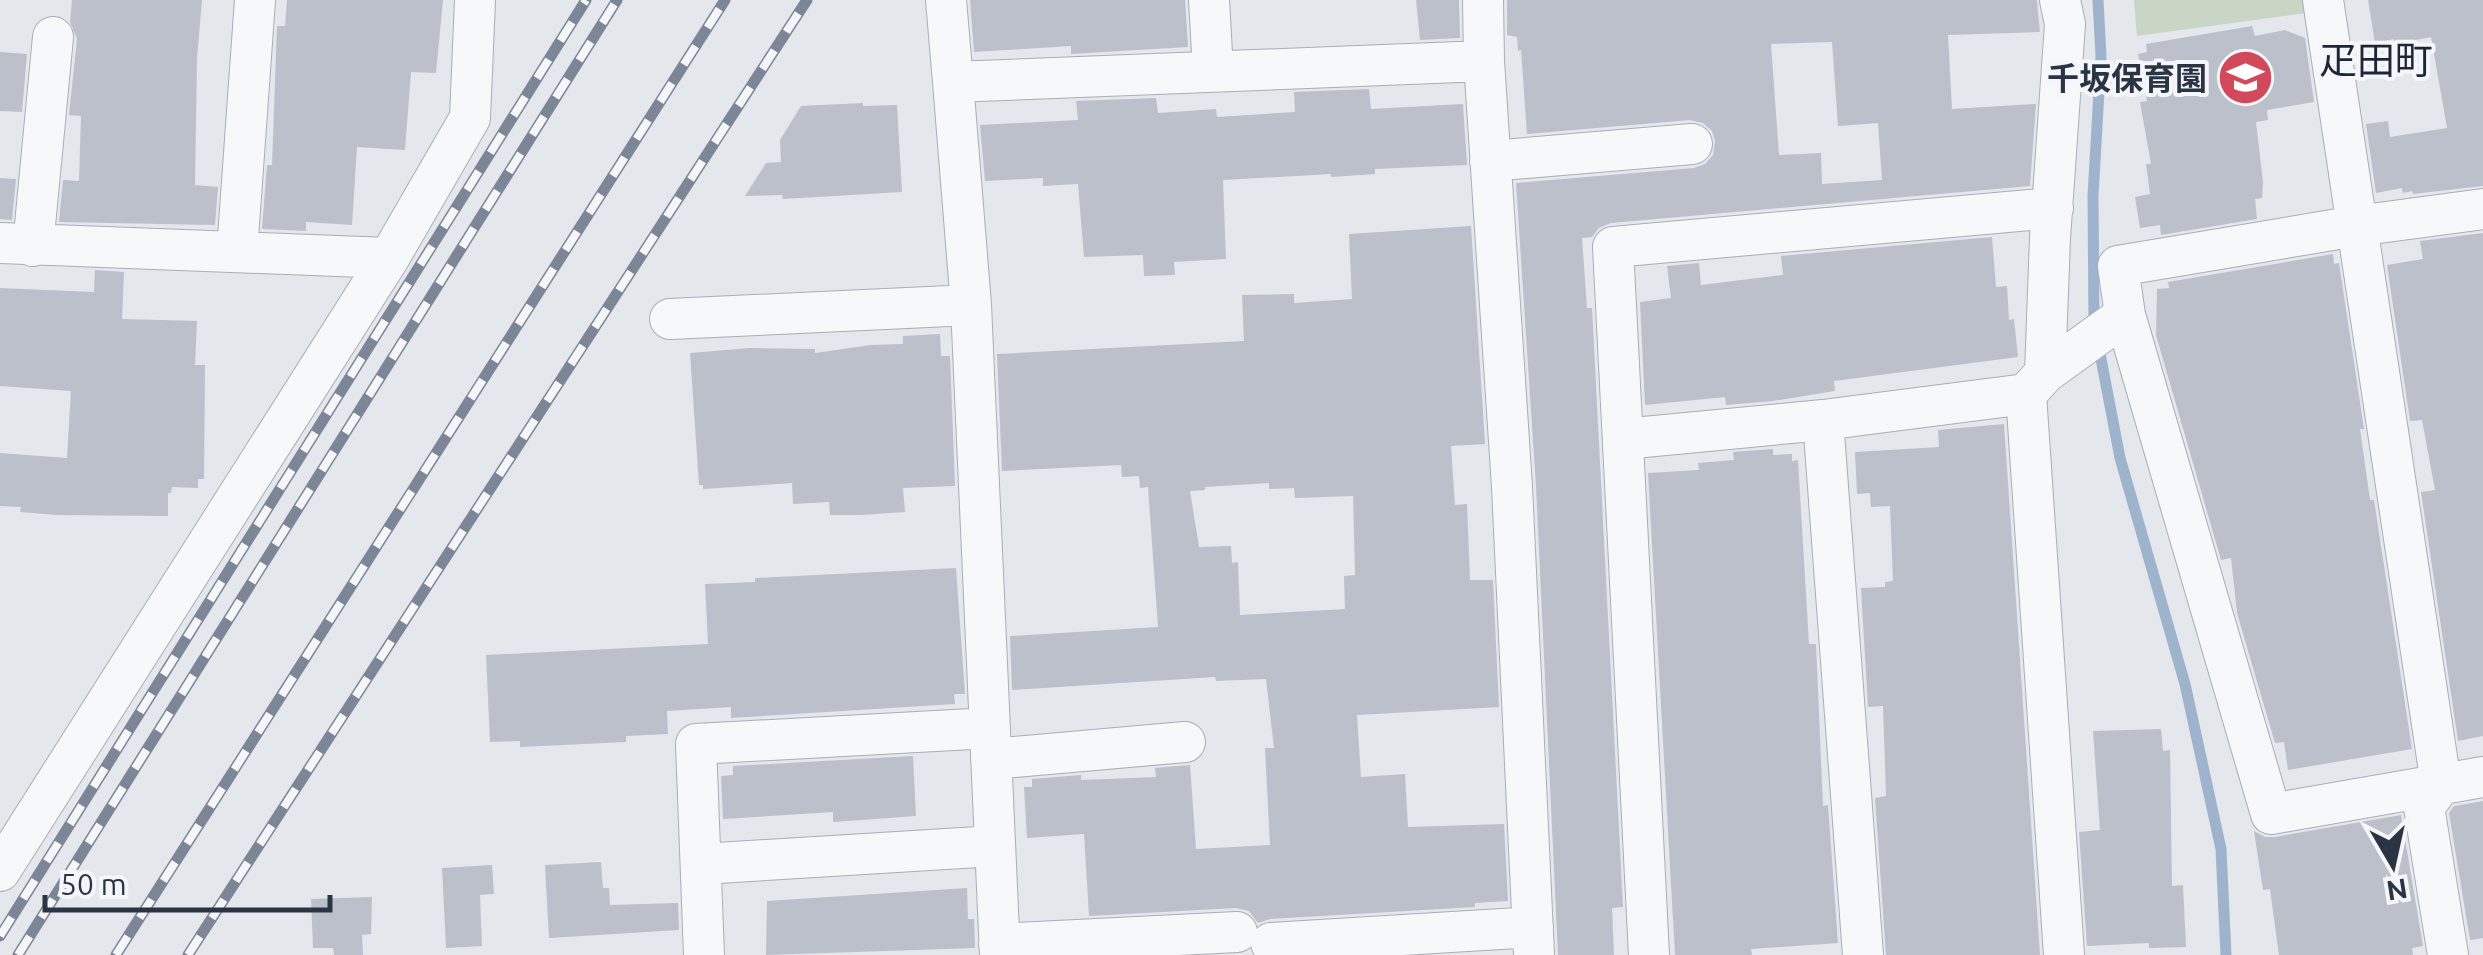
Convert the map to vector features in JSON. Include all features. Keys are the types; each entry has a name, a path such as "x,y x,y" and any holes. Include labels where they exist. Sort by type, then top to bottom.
{"street":[{"path":"237,252 255,0"},
{"path":"0,872 18,809 389,258 470,118 475,0"},
{"path":"946,0 971,305 1000,950 1254,937 1533,941 1512,487 1483,0"},
{"path":"1209,0 1213,72"},
{"path":"2060,0 2065,24 2047,374 2064,955"},
{"path":"2323,0 2440,784 2424,807 2448,955"},
{"path":"53,37 17,244 389,258"},
{"path":"953,82 1484,61"},
{"path":"1490,161 1692,144"},
{"path":"1649,955 1613,247 2053,208"},
{"path":"2483,209 2118,266 2115,323 2271,814 2483,777"},
{"path":"670,319 971,305"},
{"path":"1622,440 1824,420 2047,374 2115,323"},
{"path":"1824,420 1863,955"},
{"path":"704,955 696,744 1185,742"},
{"path":"701,864 995,846"}],"green space":[{"path":"2134,0 2311,0 2313,12 2137,36"}],"building":[{"path":"72,0 202,0 195,185 218,187 215,225 59,222 63,180 79,181 81,116 69,115 77,39 70,22"},
{"path":"287,0 443,0 436,73 411,72 405,150 357,147 352,225 306,222 306,231 262,229 267,165 272,165 277,26 285,26"},
{"path":"970,0 1185,0 1188,47 1071,54 1071,46 974,52"},
{"path":"1416,0 1459,0 1460,38 1420,40"},
{"path":"1507,0 2037,0 2040,32 1948,35 1952,109 2036,104 2030,186 1611,223 1599,228 1592,237 1582,238 1587,308 1592,308 1623,907 1612,908 1614,955 1558,955 1536,486 1516,183 1694,168 1713,155 1715,141 1712,131 1703,123 1690,120 1527,134 1521,50 1518,51 1517,37 1507,35","holes":["1832,42 1838,126 1878,123 1882,180 1822,184 1821,153 1779,155 1771,44"]},
{"path":"2368,0 2483,0 2483,186 2413,194 2403,193 2402,188 2376,193 2366,124 2388,121 2390,137 2447,128 2431,37 2394,44 2394,39 2375,43"},
{"path":"2252,26 2255,36 2285,30 2305,38 2314,102 2267,110 2268,120 2256,122 2263,182 2262,198 2255,199 2257,219 2161,235 2160,225 2140,228 2135,197 2150,194 2146,164 2151,164 2140,102 2147,101 2138,54 2147,52 2146,44"},
{"path":"0,52 27,54 22,112 0,111"},
{"path":"1369,89 1371,109 1463,104 1467,165 1375,169 1375,174 1331,177 1223,180 1226,259 1174,262 1175,275 1144,276 1143,255 1084,257 1078,184 1043,186 1043,178 985,181 980,125 1078,120 1076,101 1156,98 1158,113 1216,109 1217,117 1295,112 1294,92"},
{"path":"897,105 902,192 783,199 782,195 745,196 766,163 781,162 780,140 801,106"},
{"path":"0,178 16,179 12,220 0,219"},
{"path":"1471,226 1485,444 1451,446 1455,505 1467,504 1470,580 1493,580 1499,707 1357,715 1361,777 1405,774 1408,827 1504,824 1508,901 1475,903 1475,907 1270,919 1258,923 1249,911 1236,908 1089,916 1084,834 1027,838 1024,787 1032,787 1032,779 1081,775 1081,780 1156,777 1155,768 1190,765 1196,849 1270,845 1265,748 1274,748 1266,679 1216,681 1215,677 1012,690 1010,636 1158,627 1148,487 1140,488 1139,476 1122,477 1121,465 1002,471 997,354 1244,341 1242,295 1294,294 1294,303 1352,299 1349,234","holes":["1269,483 1269,489 1294,488 1295,498 1353,496 1355,575 1344,576 1345,609 1240,615 1238,562 1232,563 1231,546 1199,547 1190,491"]},
{"path":"2483,233 2483,736 2458,741 2421,492 2435,490 2422,420 2410,421 2387,265 2423,259 2420,241"},
{"path":"1992,237 1996,287 2007,286 2009,320 2014,319 2018,357 1834,381 1835,391 1773,401 1726,405 1725,397 1645,405 1640,302 1671,298 1667,266 1699,263 1701,285 1783,275 1781,256"},
{"path":"2333,254 2334,264 2339,263 2364,429 2360,429 2370,500 2374,500 2412,749 2288,770 2284,742 2275,743 2237,613 2231,558 2221,560 2156,335 2157,289 2169,288 2168,282"},
{"path":"95,270 124,272 122,319 197,321 195,365 205,365 204,479 198,479 198,488 172,487 168,493 168,516 57,515 0,506 0,453 67,458 71,391 0,386 0,288 94,292"},
{"path":"940,334 941,356 950,356 955,486 903,488 905,512 830,515 829,502 793,504 792,483 703,489 699,485 690,353 750,348 815,349 815,353 903,344 903,336"},
{"path":"2004,424 2040,955 1886,955 1875,798 1886,796 1883,706 1868,707 1861,588 1885,587 1885,582 1893,581 1890,506 1871,507 1870,493 1857,494 1855,452 1939,447 1938,430"},
{"path":"1773,449 1773,455 1792,454 1792,461 1798,460 1809,644 1816,644 1823,806 1828,805 1838,943 1751,949 1752,955 1675,955 1648,473 1699,470 1698,463 1734,460 1733,452"},
{"path":"956,568 965,694 954,694 955,704 731,718 731,707 667,711 668,734 626,736 626,742 520,747 520,741 490,742 486,655 708,644 705,584"},
{"path":"2161,729 2163,751 2170,750 2172,886 2183,885 2186,947 2149,948 2149,943 2087,946 2079,832 2100,830 2093,731"},
{"path":"913,756 916,816 833,822 833,812 723,819 721,776 733,775 733,766"},
{"path":"2483,801 2483,938 2470,940 2449,813 2454,806"},
{"path":"2401,815 2423,946 2412,948 2413,955 2279,955 2270,889 2263,890 2254,831 2275,837"},
{"path":"601,862 603,888 609,888 610,905 678,903 679,930 549,938 545,865"},
{"path":"492,865 494,894 480,895 482,946 446,948 442,868"},
{"path":"967,888 968,919 974,919 975,948 766,955 767,901"},
{"path":"372,897 371,934 362,935 363,955 334,955 333,948 313,948 311,899"}],"waterway":[{"path":"2094,325 2093,196 2101,56 2098,0"},
{"path":"2098,343 2120,458 2185,684 2221,849 2226,955"}],"railway":[{"path":"0,936 586,0"},
{"path":"18,955 617,0"},
{"path":"116,955 725,0"},
{"path":"188,955 807,0"}],"place":[{"name":"千坂保育園","path":"2246,78"}],"district":[{"name":"疋田町","path":"2376,60"}]}
